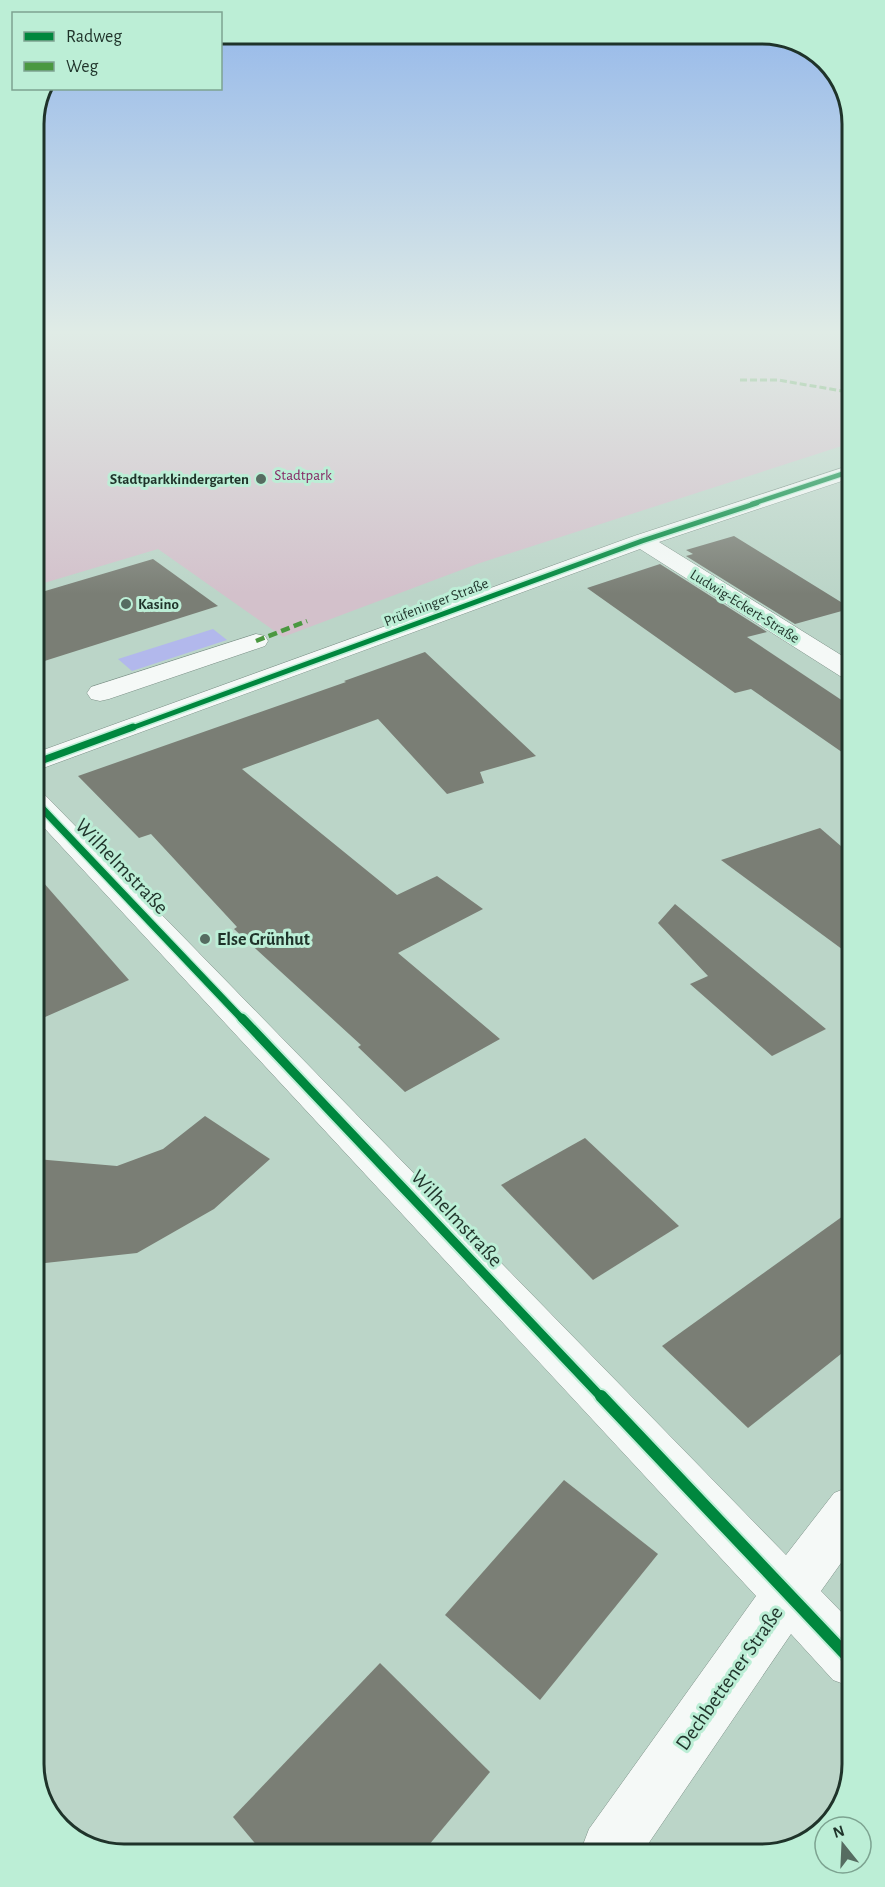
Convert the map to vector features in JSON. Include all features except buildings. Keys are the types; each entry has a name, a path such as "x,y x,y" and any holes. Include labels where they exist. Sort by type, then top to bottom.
{"street":[{"name":"Prüfeninger Straße","path":"44,760 642,541 842,474"},
{"name":"Ludwig-Eckert-Straße","path":"642,541 842,667"},
{"path":"142,725 100,693 256,641"},
{"name":"Wilhelmstraße","path":"44,810 842,1651"},
{"name":"Dechbettener Straße","path":"614,1844 787,1594 842,1521"}],"green space":[{"name":"Stadtpark","path":"44,418 842,418 842,446 477,564 283,637 158,549 44,583"}],"water":[{"path":"213,629 227,640 132,671 118,659"}],"marked path":[{"path":"256,641 307,621"}],"cycle path":[{"path":"44,760 642,541 842,474"},
{"path":"44,810 842,1650"}],"place":[{"name":"Stadtparkkindergarten","path":"261,479"},
{"name":"Kasino","path":"126,604"},
{"name":"Else Grünhut","path":"205,939"}]}
